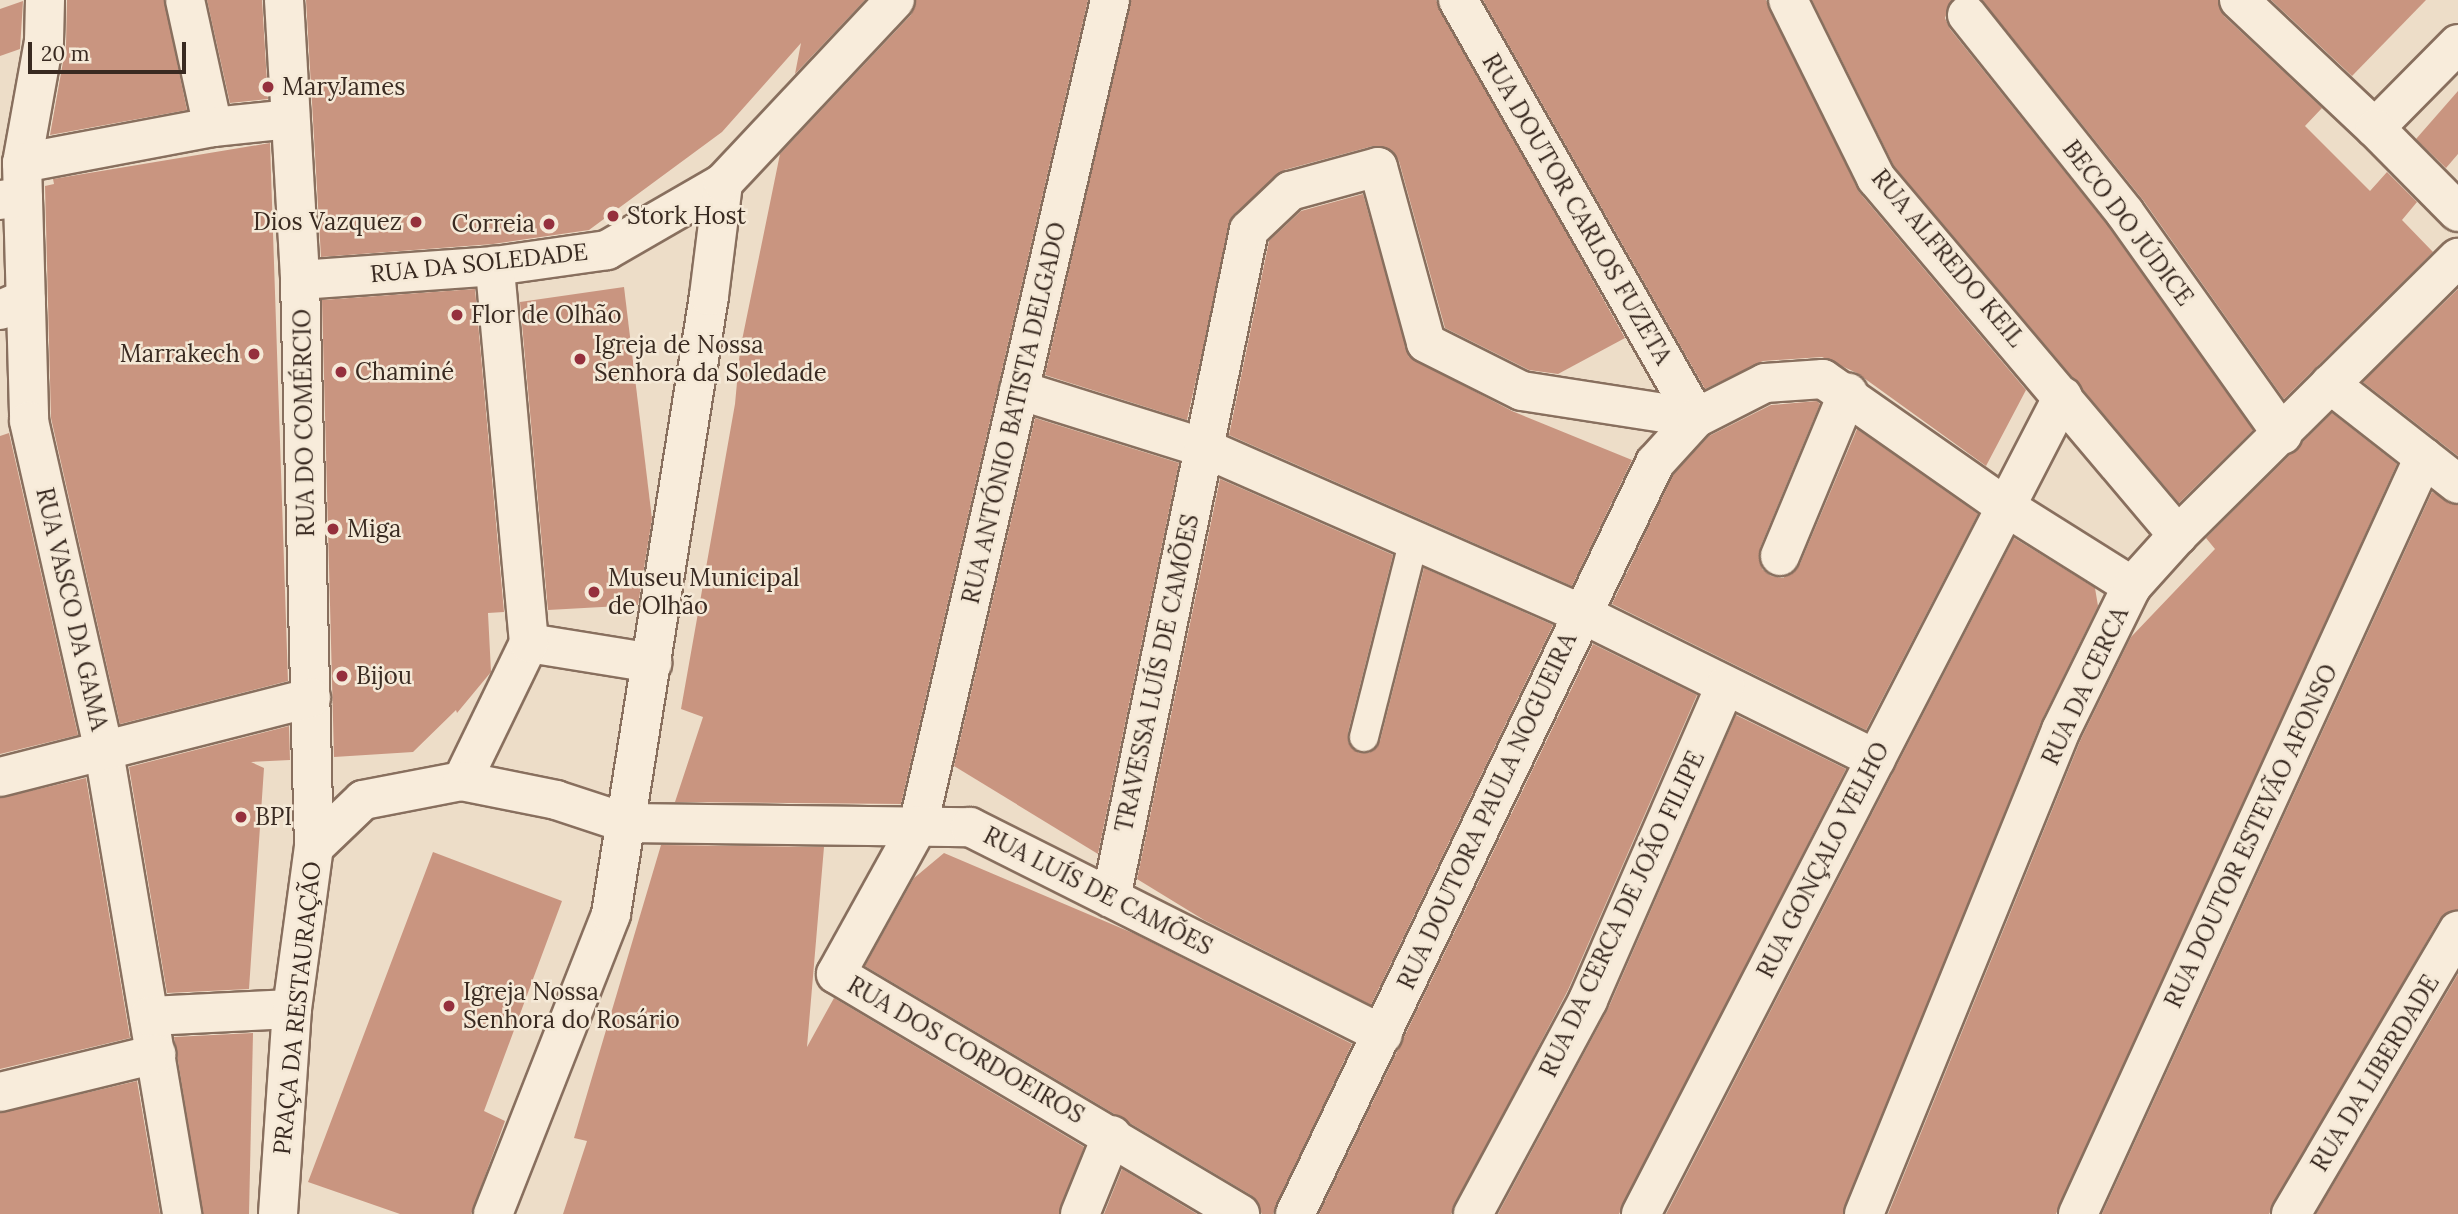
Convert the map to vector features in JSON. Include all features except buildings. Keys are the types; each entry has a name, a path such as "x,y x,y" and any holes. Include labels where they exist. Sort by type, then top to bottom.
{"street":[{"name":"RUA VASCO DA GAMA","path":"45,0 44,41 15,186 13,305 29,421 104,752 182,1214"},
{"path":"185,0 213,127"},
{"name":"RUA DO COMÉRCIO","path":"284,0 300,280 314,847"},
{"name":"RUA DA SOLEDADE","path":"300,280 495,266 607,250 723,183 895,0"},
{"name":"RUA ANTÓNIO BATISTA DELGADO","path":"918,827 1110,0"},
{"name":"RUA DOUTOR CARLOS FUZETA","path":"1458,0 1696,418"},
{"name":"RUA ALFREDO KEIL","path":"1788,0 1876,178 2178,535"},
{"path":"2239,0 2375,128 2458,212"},
{"name":"BECO DO JÚDICE","path":"1967,15 2125,213 2283,435"},
{"path":"2375,128 2458,44"},
{"path":"15,186 213,127 290,119"},
{"name":"TRAVESSA LUÍS DE CAMÕES","path":"1111,898 1249,230 1290,191 1378,167 1426,343 1522,391 1696,418"},
{"path":"493,1214 611,914 652,663 723,183"},
{"name":"RUA DA CERCA","path":"1864,1214 2061,730 2132,586 2178,535 2283,435 2330,384 2458,258"},
{"path":"462,781 529,643 495,266"},
{"path":"1696,418 1765,383 1823,379 1848,393 2006,507 2132,586"},
{"path":"2330,384 2458,484"},
{"path":"1020,390 1204,448 1580,613 1875,759"},
{"path":"1780,556 1848,393"},
{"name":"RUA GONÇALO VELHO","path":"1641,1214 2063,396"},
{"name":"RUA DOUTORA PAULA NOGUEIRA","path":"1296,1214 1383,1035 1580,613 1655,463 1696,418"},
{"name":"RUA DOUTOR ESTEVÃO AFONSO","path":"2078,1214 2424,457"},
{"path":"529,643 652,663"},
{"name":"RUA DA CERCA DE JOÃO FILIPE","path":"1473,1214 1588,1000 1725,686"},
{"path":"0,777 311,698"},
{"name":"PRAÇA DA RESTAURAÇÃO","path":"278,1214 292,1009 314,847 363,800 462,781 556,800 626,823"},
{"name":"RUA LUÍS DE CAMÕES","path":"626,823 971,827 1383,1035"},
{"name":"RUA DOS CORDOEIROS","path":"918,827 836,974 1112,1135 1240,1214"},
{"name":"RUA DA LIBERDADE","path":"2291,1214 2458,931"},
{"path":"149,1016 292,1009"},
{"path":"0,1092 156,1054"},
{"path":"1080,1214 1112,1135"}],"lane":[{"path":"1364,737 1414,540"}],"place":[{"name":"MaryJames","path":"268,87"},
{"name":"Stork Host","path":"613,216"},
{"name":"Dios Vazquez","path":"416,222"},
{"name":"Correia","path":"549,224"},
{"name":"Flor de Olhão","path":"457,315"},
{"name":"Marrakech","path":"254,354"},
{"name":"Igreja de Nossa Senhora da Soledade","path":"580,359"},
{"name":"Chaminé","path":"341,372"},
{"name":"Miga","path":"333,529"},
{"name":"Museu Municipal de Olhão","path":"594,592"},
{"name":"Bijou","path":"342,676"},
{"name":"BPI","path":"241,817"},
{"name":"Igreja Nossa Senhora do Rosário","path":"449,1006"}]}
